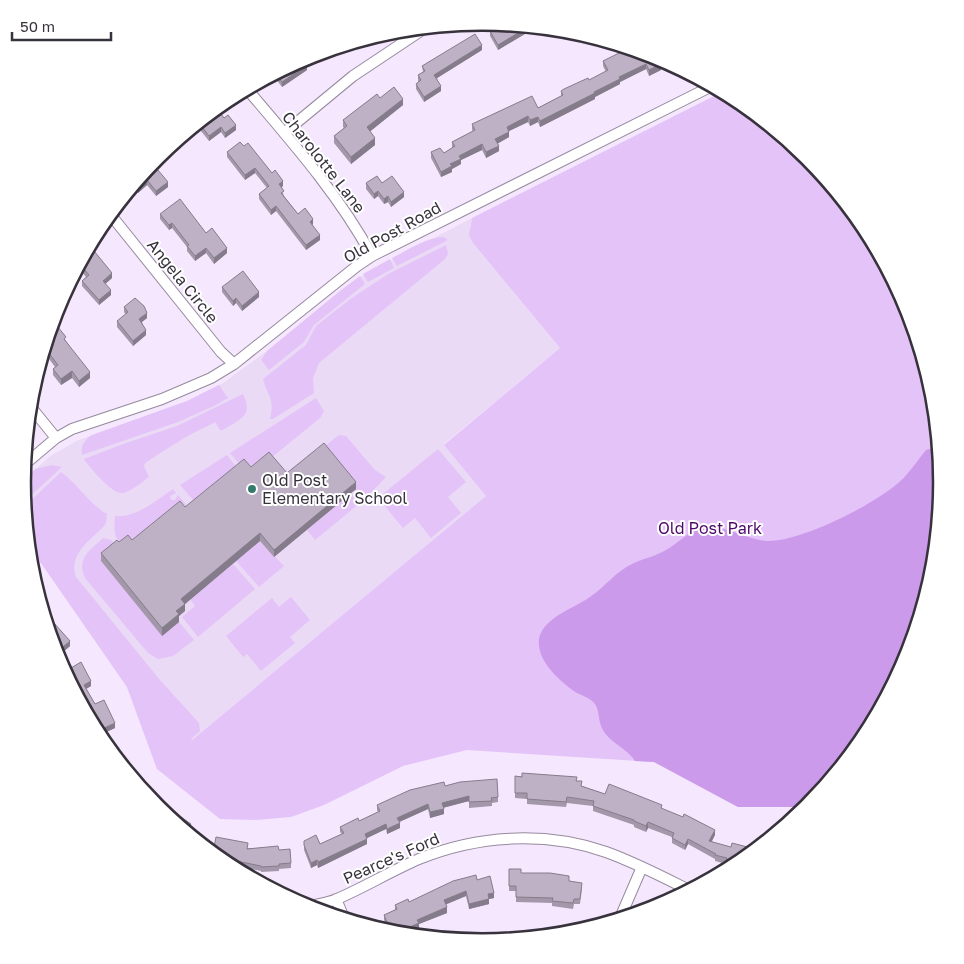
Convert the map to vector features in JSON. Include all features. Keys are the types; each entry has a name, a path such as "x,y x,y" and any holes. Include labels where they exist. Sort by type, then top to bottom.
{"street":[{"path":"284,133 359,72 412,37"},
{"name":"Old Post Road","path":"32,458 56,438 72,429 162,399 211,378 234,364 372,256 704,90"},
{"name":"Charolotte Lane","path":"252,95 348,214 372,256"},
{"name":"Angela Circle","path":"115,220 221,352 234,364"},
{"path":"37,414 56,438"},
{"name":"Pearce's Ford","path":"322,903 336,899 443,850 496,839 526,838 578,844 606,852 681,886"},
{"path":"623,910 642,867"},
{"path":"336,899 341,910"}],"shaded area":[{"name":"Old Post Elementary School","path":"472,218 470,226 473,243 560,348 444,444 486,496 157,769 127,687 38,561 32,511 31,473 49,457 76,441 187,401 223,383 267,351 340,291 363,275"}],"green space":[{"name":"Old Post Park","path":"714,96 756,124 801,163 840,208 872,257 886,283 909,337 924,394 929,423 933,482 929,541 924,570 909,627 886,681 857,732 840,756 794,807 738,807 654,762 467,750 403,766 324,805 291,817 256,820 220,819 157,769 127,687 38,561 32,500 61,472 107,514 104,526 82,548 75,561 76,577 160,680 199,723 200,731 192,740 486,496 444,445 560,348 473,243 469,235 472,218"},
{"path":"443,237 448,240 397,266 392,258 423,242"},
{"path":"446,245 448,254 445,259 319,363 313,378 314,393 273,419 270,419 272,406 263,379 306,345 316,326 349,300 388,274"},
{"path":"390,259 394,268 368,282 363,274"},
{"path":"360,276 365,284 314,325 304,342 269,370 261,360 267,351"},
{"path":"219,385 228,398 214,406 178,422 82,455 84,444 92,435 187,401"},
{"path":"243,394 247,407 244,416 240,420 223,430 220,430 215,422 165,450 145,463 144,466 149,477 129,491 118,492 107,485 84,459 177,426"},
{"path":"316,398 324,411 320,418 266,462 254,467 248,465 241,466 230,453"},
{"path":"339,435 346,436 375,470 386,477 363,501 321,449"},
{"path":"932,448 932,511 924,570 909,627 886,681 857,732 821,779 794,807 738,807 654,762 635,761 606,734 601,726 598,710 594,703 560,680 542,657 539,641 541,632 547,624 590,597 628,566 662,552 701,528 717,527 767,541 798,536 816,529 853,512 885,493 905,476 926,450"},
{"path":"438,449 466,482 448,497 461,513 431,538 415,518 403,528 378,498"},
{"path":"227,455 238,469 194,501 180,485"},
{"path":"52,465 62,467 31,495 31,473 35,469"},
{"path":"173,489 176,493 170,496 171,500 175,500 178,495 186,505 132,548 118,540 115,533 115,516 123,516 139,511"},
{"path":"351,493 360,503 315,540 307,530"},
{"path":"103,538 111,540 117,547 101,561 162,635 179,622 194,640 173,656 158,659 148,653 85,578 82,565 83,560 89,551"},
{"path":"260,541 284,566 259,587 236,561"},
{"path":"233,564 255,589 198,637 182,617 195,606 190,599"},
{"path":"291,597 310,620 290,637 295,643 261,671 247,654 243,657 226,636 272,598 279,607"}],"building":[{"path":"490,31 518,33 498,45"},
{"path":"475,34 482,45 434,75 441,86 424,97 416,84 421,80 418,75 425,71 422,66"},
{"path":"619,53 656,67 649,70 646,64 540,121 538,117 530,120 528,116 507,127 509,132 495,139 499,146 486,152 482,144 459,156 461,159 450,164 452,166 441,172 431,152 440,148 444,153 455,146 452,142 475,130 472,124 532,96 538,108 563,95 561,91 564,89 588,78 589,80 608,70 603,61"},
{"path":"297,72 282,82 280,80"},
{"path":"394,87 403,99 367,127 375,138 351,157 334,136 347,126 343,120 377,94 380,98"},
{"path":"221,114 224,118 228,115 236,125 225,133 221,127 209,136 203,128"},
{"path":"240,142 244,146 248,143 272,173 275,170 283,181 279,184 284,191 281,193 298,214 305,208 313,219 310,222 320,235 306,245 276,206 271,210 259,194 269,186 255,168 245,175 227,152"},
{"path":"157,169 168,182 156,191 147,180"},
{"path":"377,176 382,183 392,176 404,192 391,202 388,196 384,199 378,191 374,194 366,183"},
{"path":"180,199 206,233 212,228 227,248 214,258 206,248 195,256 172,223 169,225 160,214"},
{"path":"95,252 112,273 103,281 111,290 99,300 82,281 89,275 85,270"},
{"path":"243,271 259,292 242,306 236,298 233,301 222,287"},
{"path":"135,298 144,306 147,313 139,319 146,330 133,341 117,321 128,312 124,307"},
{"path":"59,328 66,337 64,339 90,372 79,381 72,371 61,379 53,369 58,365 50,355"},
{"path":"324,443 356,482 274,550 260,533 181,599 185,604 176,611 179,614 162,628 101,553 117,540 119,542 128,535 132,540 180,501 185,507 244,459 251,467 269,452 287,473"},
{"path":"54,623 70,641 63,647"},
{"path":"81,662 91,681 84,685 95,704 104,700 115,723 105,728 72,667"},
{"path":"522,773 577,777 576,781 582,781 581,786 605,794 609,784 662,805 661,808 683,817 684,814 715,830 709,841 731,847 732,843 746,847 726,860 727,858 715,855 688,839 685,845 672,838 674,833 648,822 646,826 593,806 594,801 567,797 566,802 527,799 527,793 515,793 515,776 522,777"},
{"path":"497,779 498,797 491,798 492,801 469,802 469,796 442,803 444,809 430,812 428,804 397,818 400,823 387,829 386,824 365,834 367,839 318,862 317,860 311,863 304,841 316,835 320,844 344,833 340,827 358,818 359,821 380,811 377,805 410,790 444,782 445,786 460,782"},
{"path":"216,837 248,843 247,849 278,846 279,850 290,849 291,863 261,867 240,862 215,845"},
{"path":"509,869 521,869 521,873 550,873 569,876 569,881 582,883 580,899 574,899 573,903 552,901 553,898 516,897 516,886 509,886"},
{"path":"476,875 477,880 490,876 494,893 488,894 489,899 469,904 466,891 444,900 447,907 417,920 419,923 410,927 387,922 384,915 397,909 395,905 408,899 409,902 453,881"}],"place":[{"name":"Old Post Elementary School","path":"252,489"}]}
